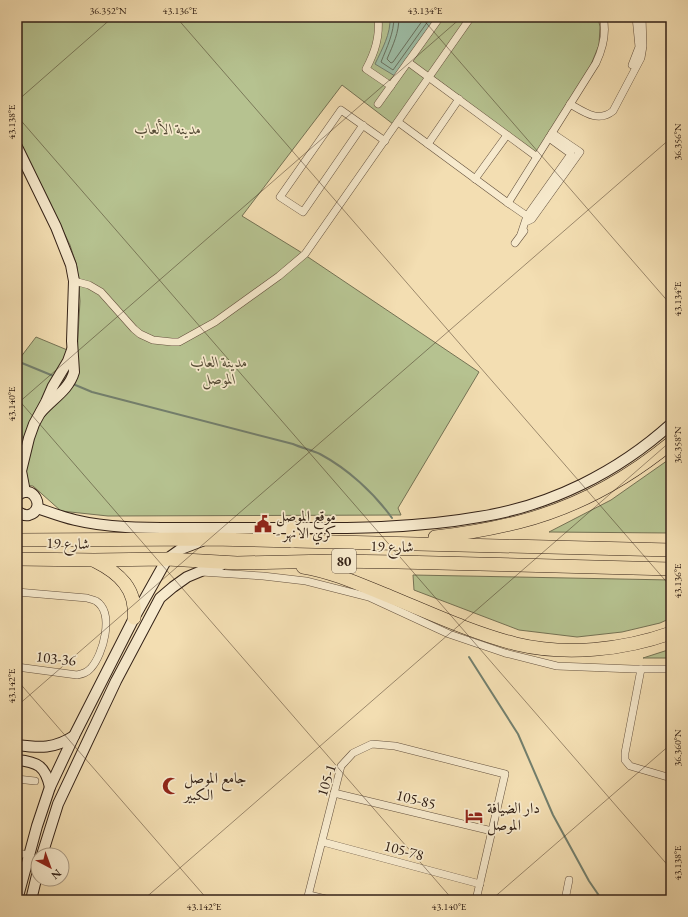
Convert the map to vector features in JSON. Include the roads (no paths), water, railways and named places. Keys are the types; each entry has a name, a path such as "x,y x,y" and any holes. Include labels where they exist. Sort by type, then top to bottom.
{"highway":[{"path":"379,543 467,533 520,522 569,505 612,484 638,468 671,443"},
{"path":"292,541 293,528"},
{"name":"شارع 19","path":"17,540 212,539 671,550"},
{"name":"شارع 19","path":"17,559 94,560 167,558 238,563 332,561 671,569"},
{"path":"94,560 111,570 125,583 133,600 135,609 134,618"},
{"path":"267,563 308,568 341,577 481,633 517,644 538,648 597,648 639,643 671,633"}],"main road":[{"path":"17,147 58,233 71,265 74,281 73,346 75,367 73,377 62,392 41,412"},
{"path":"19,513 28,515 32,514 37,508 38,504 35,497 29,492 21,494 21,471 23,458 34,424 52,386 71,355 73,346"},
{"path":"37,508 75,520 133,528 293,528 419,525 480,517 539,502 569,490 623,461 671,424"},
{"path":"17,900 29,855 50,788 74,736 149,590 167,558 181,549 212,539"},
{"path":"45,847 58,804 116,681 160,598 177,584 196,572 211,567 238,563"},
{"path":"149,590 160,598"},
{"path":"17,746 37,748 49,747 60,744 74,736"},
{"path":"17,760 39,765 47,776 50,788"},
{"path":"32,900 35,887"}],"street":[{"path":"378,17 378,41 366,69 391,86"},
{"path":"378,104 440,17"},
{"path":"74,281 89,285 101,292 134,329 140,334 159,342 179,342 215,322 279,276 305,254 471,17"},
{"path":"508,203 596,63 603,46 603,17"},
{"path":"571,102 596,112 603,112 610,107 618,96 638,52 639,47 636,17"},
{"path":"571,102 587,114 596,117 608,115 613,111 641,58 643,46 642,17"},
{"path":"408,62 537,157"},
{"path":"428,144 458,99"},
{"path":"363,125 302,212 280,197 341,110 363,125 385,141"},
{"path":"398,122 530,218"},
{"path":"475,179 507,135"},
{"path":"515,243 530,218 580,152 550,135"},
{"path":"17,524 19,513"},
{"path":"196,572 263,576 306,581 369,597 449,634 505,653 557,666 671,669"},
{"name":"103-36","path":"17,592 87,598 97,602 105,613 105,635 101,649 91,669 77,675 17,667"},
{"path":"641,669 625,753 625,760 630,766 671,778"},
{"name":"105-1","path":"308,897 341,766 353,753 372,744 395,746 505,774 492,831"},
{"path":"17,779 35,781"},
{"name":"105-85","path":"334,793 492,831"},
{"path":"476,900 492,831"},
{"name":"105-78","path":"322,842 480,884"},
{"path":"17,853 29,855"},
{"path":"565,900 569,880"},
{"path":"308,897 330,900"}],"water":[{"path":"390,17 436,17 395,76 375,64 388,35"}],"waterway":[{"path":"17,361 56,377"},
{"path":"73,384 92,392 293,444 317,453 341,467 360,482 392,518"},
{"path":"469,657 518,734 553,815 589,881 602,900"}],"place":[{"name":"موقع الموصل - كري الانهر","path":"263,524"},
{"name":"جامع الموصل الكبير","path":"171,786"},
{"name":"دار الضيافة الموصل","path":"474,816"}],"park label":[{"name":"مدينة الألعاب","path":"168,128"},
{"name":"مدينة العاب الموصل","path":"219,370"}]}
